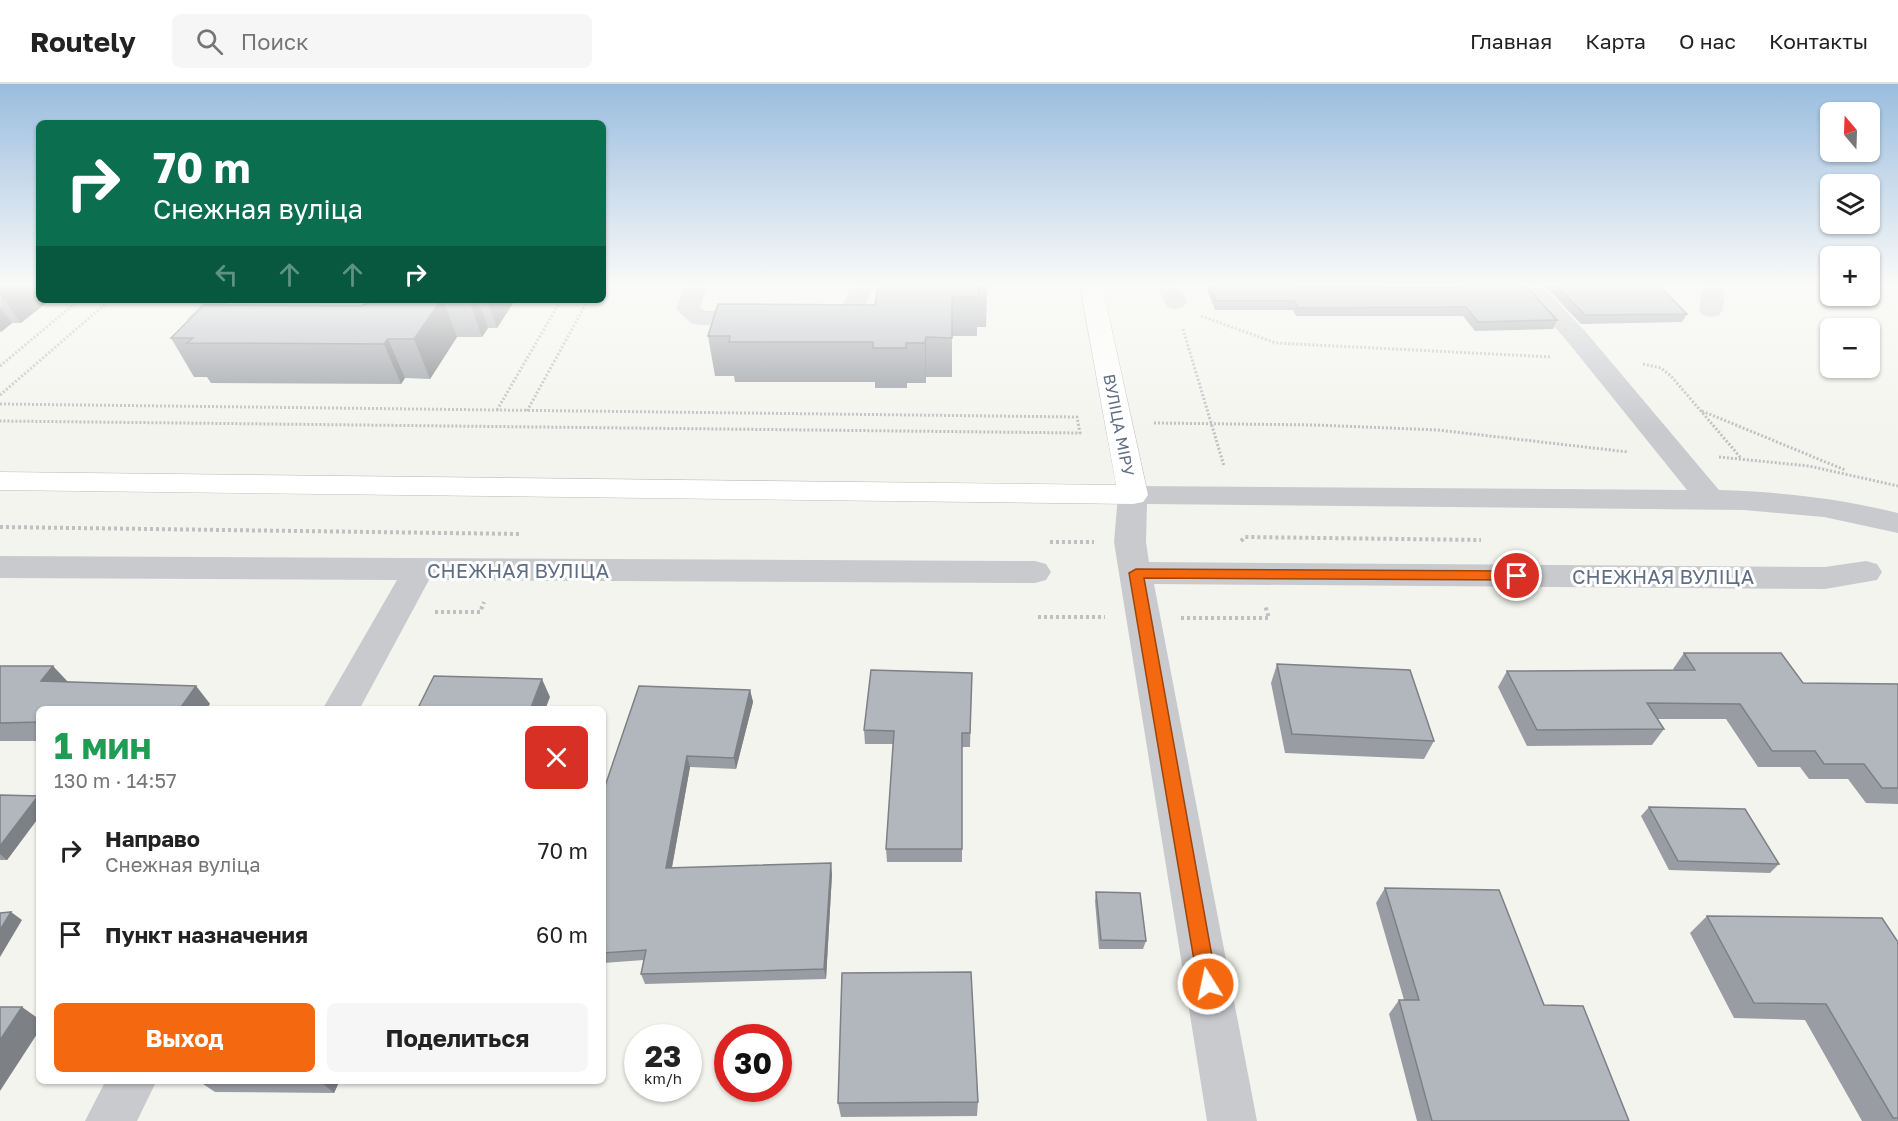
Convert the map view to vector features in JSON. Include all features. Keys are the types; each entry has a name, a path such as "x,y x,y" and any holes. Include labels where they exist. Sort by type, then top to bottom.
{"main road":[{"name":"ВУЛІЦА МІРУ","path":"1100,333 1132,495"},
{"path":"0,482 1132,495"}],"street":[{"path":"1572,333 1711,500"},
{"path":"1232,1121 1130,542 1132,495 1711,500 1815,506 1873,515 1898,523"},
{"name":"СНЕЖНАЯ ВУЛІЦА","path":"0,567 418,571 1035,572"},
{"path":"342,706 418,571"},
{"name":"СНЕЖНАЯ ВУЛІЦА","path":"1136,573 1825,578 1866,572"},
{"path":"110,1121 131,1084"}],"path":[{"path":"0,366 39,333"},
{"path":"0,395 71,333"},
{"path":"497,410 542,333"},
{"path":"527,411 570,333"},
{"path":"1176,618 1269,618 1184,333"},
{"path":"1249,333 1276,343 1341,348 1627,360 1660,368 1671,376 1742,458"},
{"path":"0,404 1077,417 1080,433 0,421"},
{"path":"1701,410 1851,472 1898,486"},
{"path":"1078,422 1305,424 1479,433 1602,451 1742,458 1851,472"},
{"path":"1038,617 1114,617"}],"building":[{"path":"176,333 418,333 414,339 388,339 384,344 187,343 193,338 171,338"},
{"path":"709,333 952,333 952,338 926,337 925,343 906,343 906,348 873,348 873,342 729,342 730,336 708,336"},
{"path":"1684,653 1781,653 1803,683 1898,684 1898,788 1882,788 1864,764 1824,764 1815,751 1772,751 1740,704 1647,703 1664,729 1537,730 1507,671 1695,670"},
{"path":"1277,664 1410,670 1434,741 1292,734"},
{"path":"0,666 53,666 41,681 196,686 182,706 36,706 36,722 0,723"},
{"path":"871,670 972,673 970,733 962,733 962,849 886,849 894,731 864,730"},
{"path":"434,676 542,679 532,706 419,706"},
{"path":"639,686 750,690 734,758 687,756 666,868 831,863 824,969 641,974 646,950 606,953 606,783"},
{"path":"0,795 36,796 36,799 0,846"},
{"path":"1649,807 1745,809 1779,864 1678,861"},
{"path":"1385,888 1499,890 1544,1005 1583,1006 1629,1121 1432,1121 1399,1000 1419,1000"},
{"path":"1096,892 1140,893 1146,941 1101,940"},
{"path":"11,912 0,930 0,913"},
{"path":"1707,916 1882,918 1898,942 1898,1118 1893,1118 1826,1004 1754,1003"},
{"path":"971,972 978,1102 838,1103 842,973"},
{"path":"0,1007 22,1007 0,1040"}],"route":[{"path":"1208,984 1136,573 1517,576"}]}
